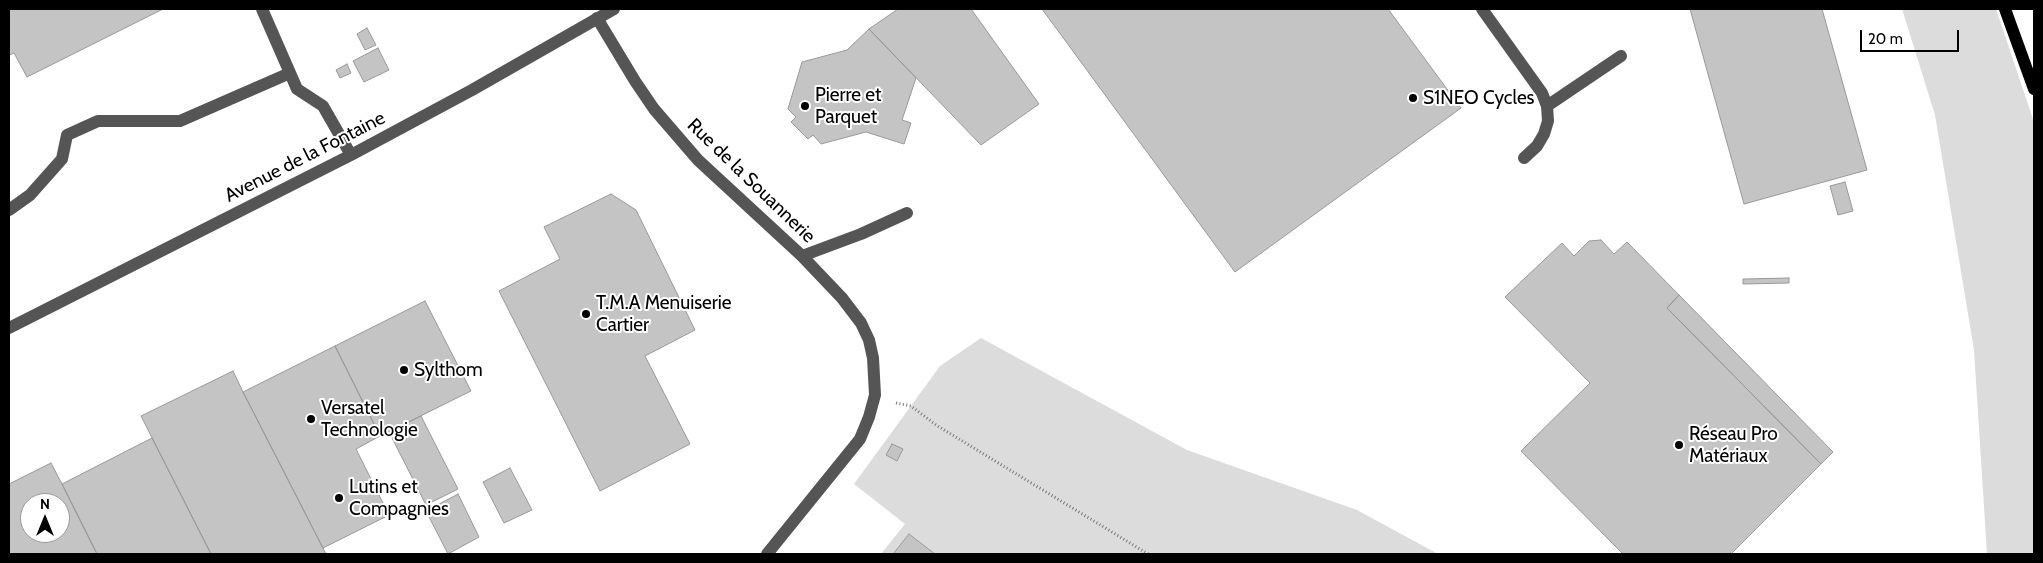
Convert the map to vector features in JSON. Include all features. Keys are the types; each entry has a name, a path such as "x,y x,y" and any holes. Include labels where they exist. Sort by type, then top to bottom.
{"main road":[{"path":"2004,9 2034,89"}],"street":[{"path":"262,9 297,89 323,106 351,155"},
{"name":"Avenue de la Fontaine","path":"9,328 351,155 472,90 614,9"},
{"path":"1482,9 1542,93 1547,106 1548,121 1544,134 1537,146 1524,158"},
{"name":"Rue de la Souannerie","path":"597,18 645,96 673,131 698,160 802,256 851,308 869,340 874,358 875,395 869,418 860,439 767,554"},
{"path":"1547,106 1621,56"},
{"path":"9,210 30,195 62,159 67,135 98,121 180,121 290,74"},
{"path":"802,256 861,234 907,213"}],"path":[{"path":"895,403 911,406 936,425 1148,554"}],"shaded area":[{"path":"1902,9 1996,9 2034,122 2034,554 1987,554 1974,350 1935,115"},
{"path":"981,338 1187,450 1357,510 1438,554 935,554 909,534 893,554 881,554 905,524 854,484 940,366"}],"building":[{"path":"9,9 163,9 27,77 14,53 9,55"},
{"path":"898,9 971,9 1039,104 981,145 869,29"},
{"path":"1042,9 1388,9 1461,108 1235,272"},
{"path":"1690,9 1822,9 1867,170 1744,204"},
{"path":"367,28 376,45 365,50 357,34"},
{"path":"869,29 916,78 902,120 911,123 904,144 866,132 821,144 813,135 808,139 791,122 796,117 788,109 802,62 847,50"},
{"path":"378,48 389,70 364,82 353,61"},
{"path":"347,64 351,73 340,78 336,70"},
{"path":"1845,182 1853,211 1838,215 1830,186"},
{"path":"611,194 636,210 695,330 645,356 690,444 600,491 499,291 560,259 544,227"},
{"path":"1601,240 1614,254 1627,242 1679,295 1667,308 1821,464 1731,554 1623,554 1521,451 1590,383 1505,297 1562,243 1574,256 1589,241"},
{"path":"1789,278 1789,283 1743,284 1743,279"},
{"path":"1679,295 1833,452 1821,464 1667,308"},
{"path":"425,301 471,391 380,436 335,346"},
{"path":"335,346 380,436 356,449 389,515 323,548 243,392"},
{"path":"233,371 326,554 211,554 141,416"},
{"path":"421,416 458,489 426,505 389,432"},
{"path":"152,438 211,554 97,554 70,500 70,493 66,493 62,484"},
{"path":"892,444 903,449 897,461 886,455"},
{"path":"51,463 66,493 20,493 20,543 70,543 70,501 97,554 9,554 9,484"},
{"path":"510,468 532,510 504,523 483,482"},
{"path":"458,494 479,537 448,554 426,511"},
{"path":"909,534 935,554 893,554"}],"place":[{"name":"S1NEO Cycles","path":"1413,98"},
{"name":"Pierre et Parquet","path":"805,106"},
{"name":"T.M.A Menuiserie Cartier","path":"586,314"},
{"name":"Sylthom","path":"404,370"},
{"name":"Versatel Technologie","path":"311,419"},
{"name":"Réseau Pro Matériaux","path":"1679,445"},
{"name":"Lutins et Compagnies","path":"339,498"}]}
